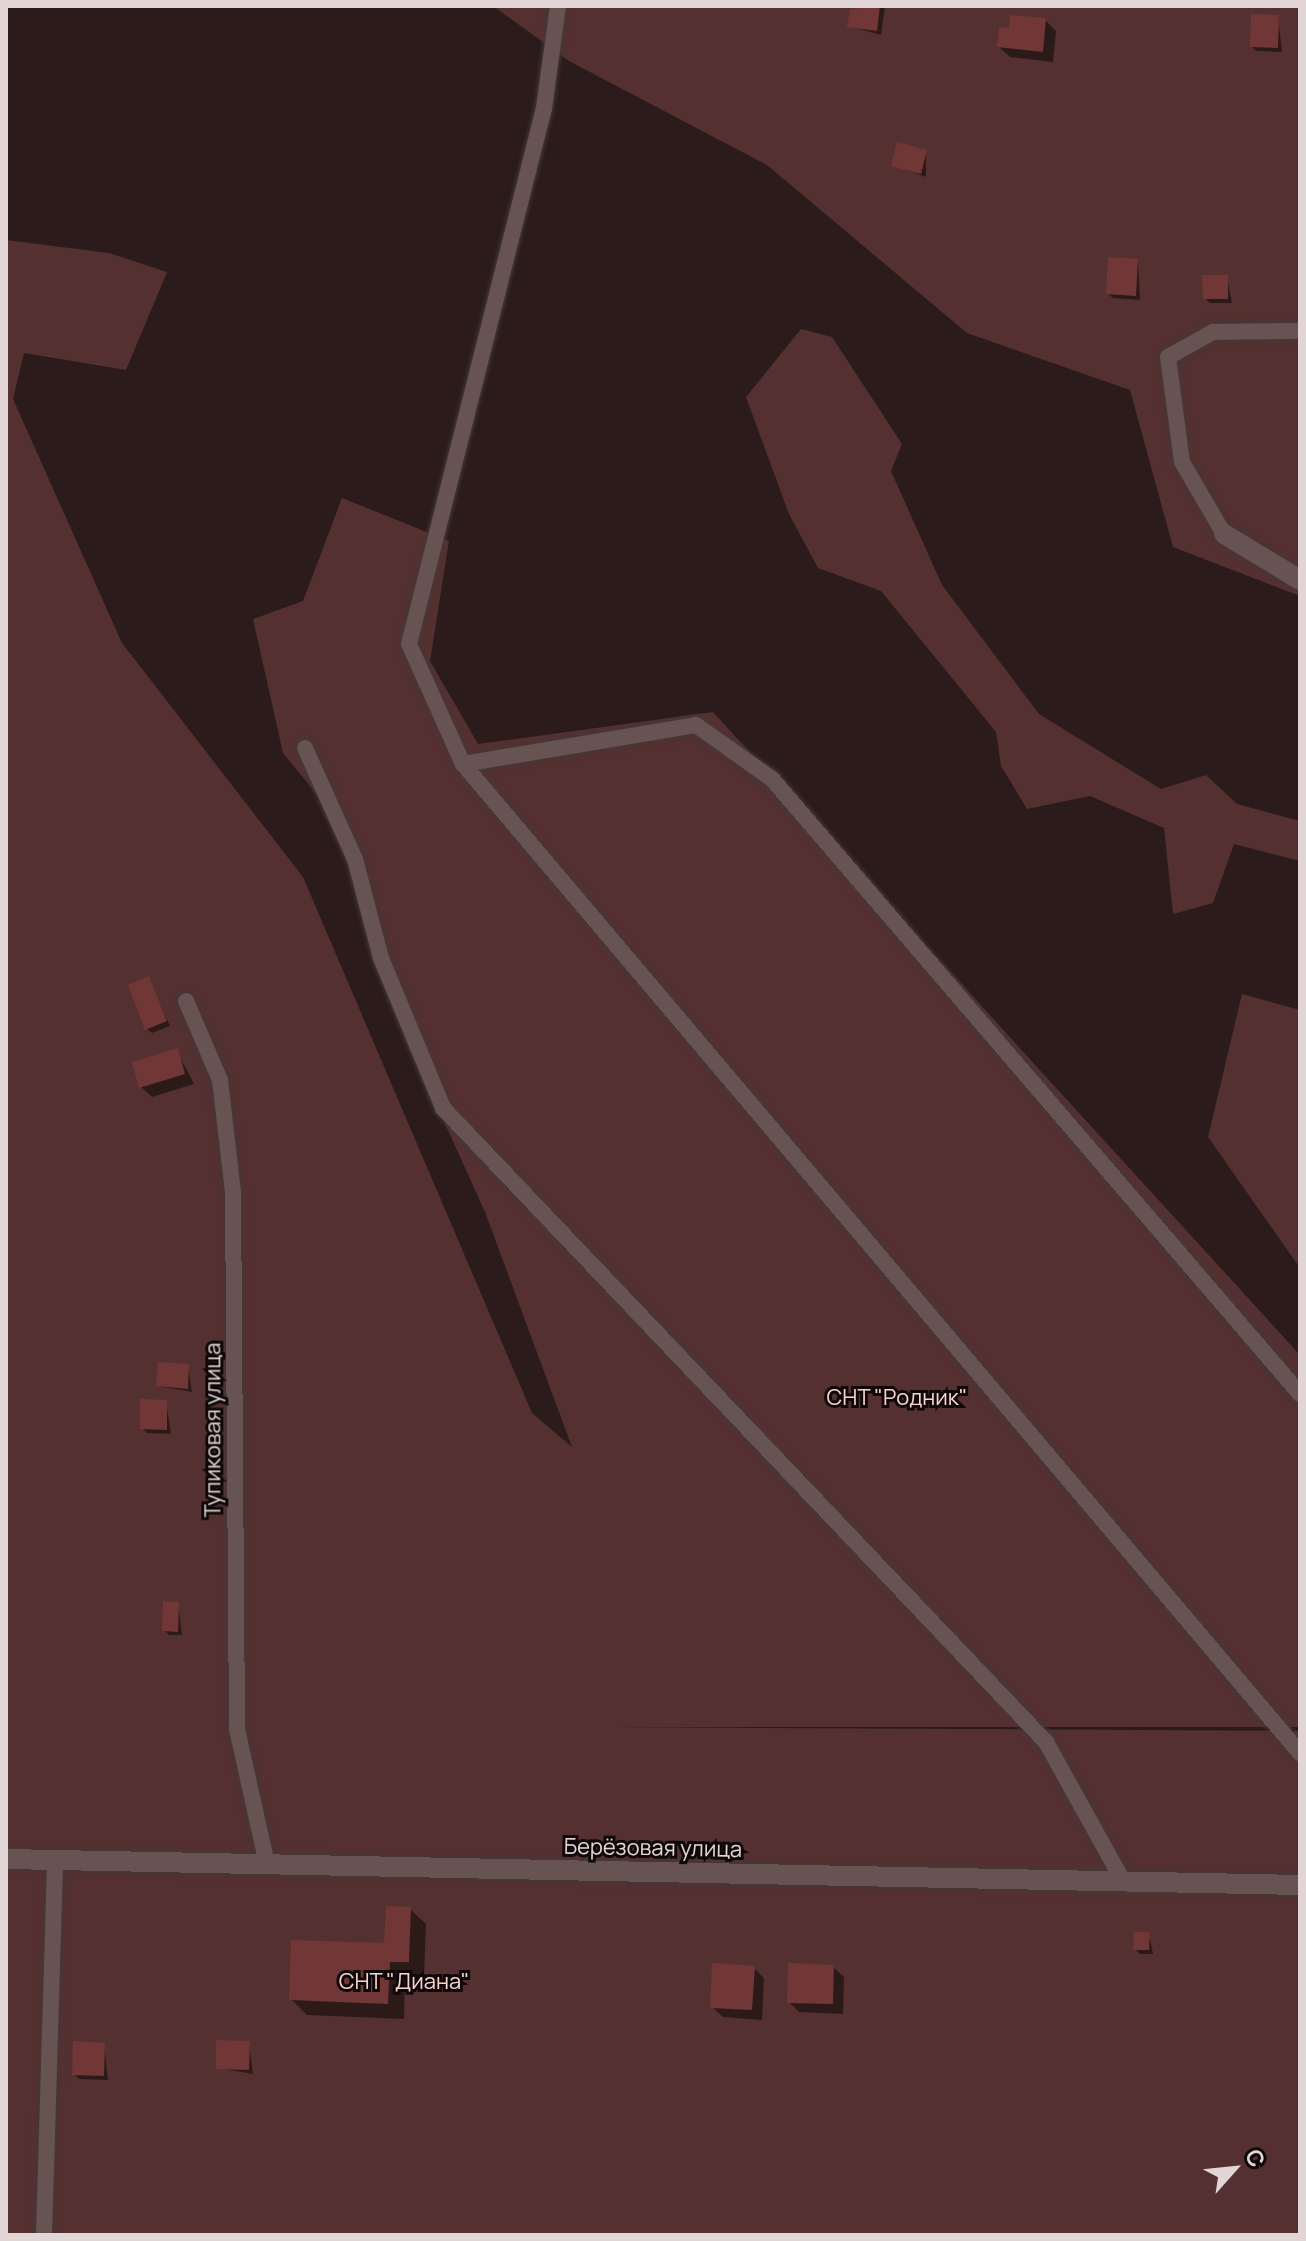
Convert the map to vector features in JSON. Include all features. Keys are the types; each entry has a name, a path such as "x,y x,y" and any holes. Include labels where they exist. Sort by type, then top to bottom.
{"street":[{"path":"1224,534 1300,580"},
{"name":"Берёзовая улица","path":"6,1859 1300,1885"}],"lane":[{"path":"558,6 544,108 409,644 463,764 1300,1753"},
{"path":"1224,534 1182,462 1168,357 1213,332 1300,331"},
{"path":"463,764 696,725 772,779 1300,1394"},
{"path":"305,748 355,859 381,958 443,1108 1046,1742 1123,1881"},
{"name":"Тупиковая улица","path":"186,1001 220,1080 233,1193 237,1729 267,1864"},
{"path":"44,2235 55,1860"}],"green space":[{"path":"493,6 1300,6 1300,596 1173,547 1130,390 967,333 767,165 569,61"},
{"path":"6,240 109,253 167,272 126,370 24,353 13,399 122,643 303,877 532,1413 572,1447 485,1212 419,1066 342,825 283,753 253,619 303,601 342,498 449,541 430,661 478,744 713,712 1300,1355 1300,1727 610,1727 1300,1731 1300,2235 6,2235"},
{"path":"801,329 832,337 902,444 891,471 942,585 1039,714 1161,789 1206,775 1237,804 1300,821 1300,861 1234,844 1213,903 1173,914 1164,828 1090,796 1027,809 1001,766 996,732 881,591 818,568 789,514 746,397"},
{"path":"1242,994 1300,1010 1300,1268 1208,1137"}],"building":[{"path":"880,6 877,31 847,27 850,9"},
{"path":"1251,14 1279,15 1278,48 1250,47"},
{"path":"1010,15 1046,18 1043,52 997,47 999,27 1009,28"},
{"path":"897,142 927,150 921,174 891,166"},
{"path":"1108,257 1138,259 1136,296 1106,294"},
{"path":"1202,275 1228,275 1228,299 1203,299"},
{"path":"149,976 167,1021 145,1030 128,985"},
{"path":"178,1048 185,1074 139,1088 132,1062"},
{"path":"158,1362 189,1364 188,1389 156,1386"},
{"path":"140,1399 167,1400 167,1430 140,1429"},
{"path":"163,1601 179,1602 178,1632 162,1631"},
{"path":"386,1906 411,1907 409,1962 390,1962 388,2004 289,2000 291,1940 384,1943"},
{"path":"1134,1932 1150,1932 1149,1950 1133,1950"},
{"path":"712,1963 755,1966 752,2010 710,2008"},
{"path":"788,1963 834,1965 833,2004 787,2003"},
{"path":"216,2040 250,2041 249,2070 216,2069"},
{"path":"73,2041 105,2043 104,2076 72,2075"}],"park label":[{"name":"СНТ \"Родник\"","path":"897,1398"},
{"name":"СНТ \"Диана\"","path":"404,1982"}]}
